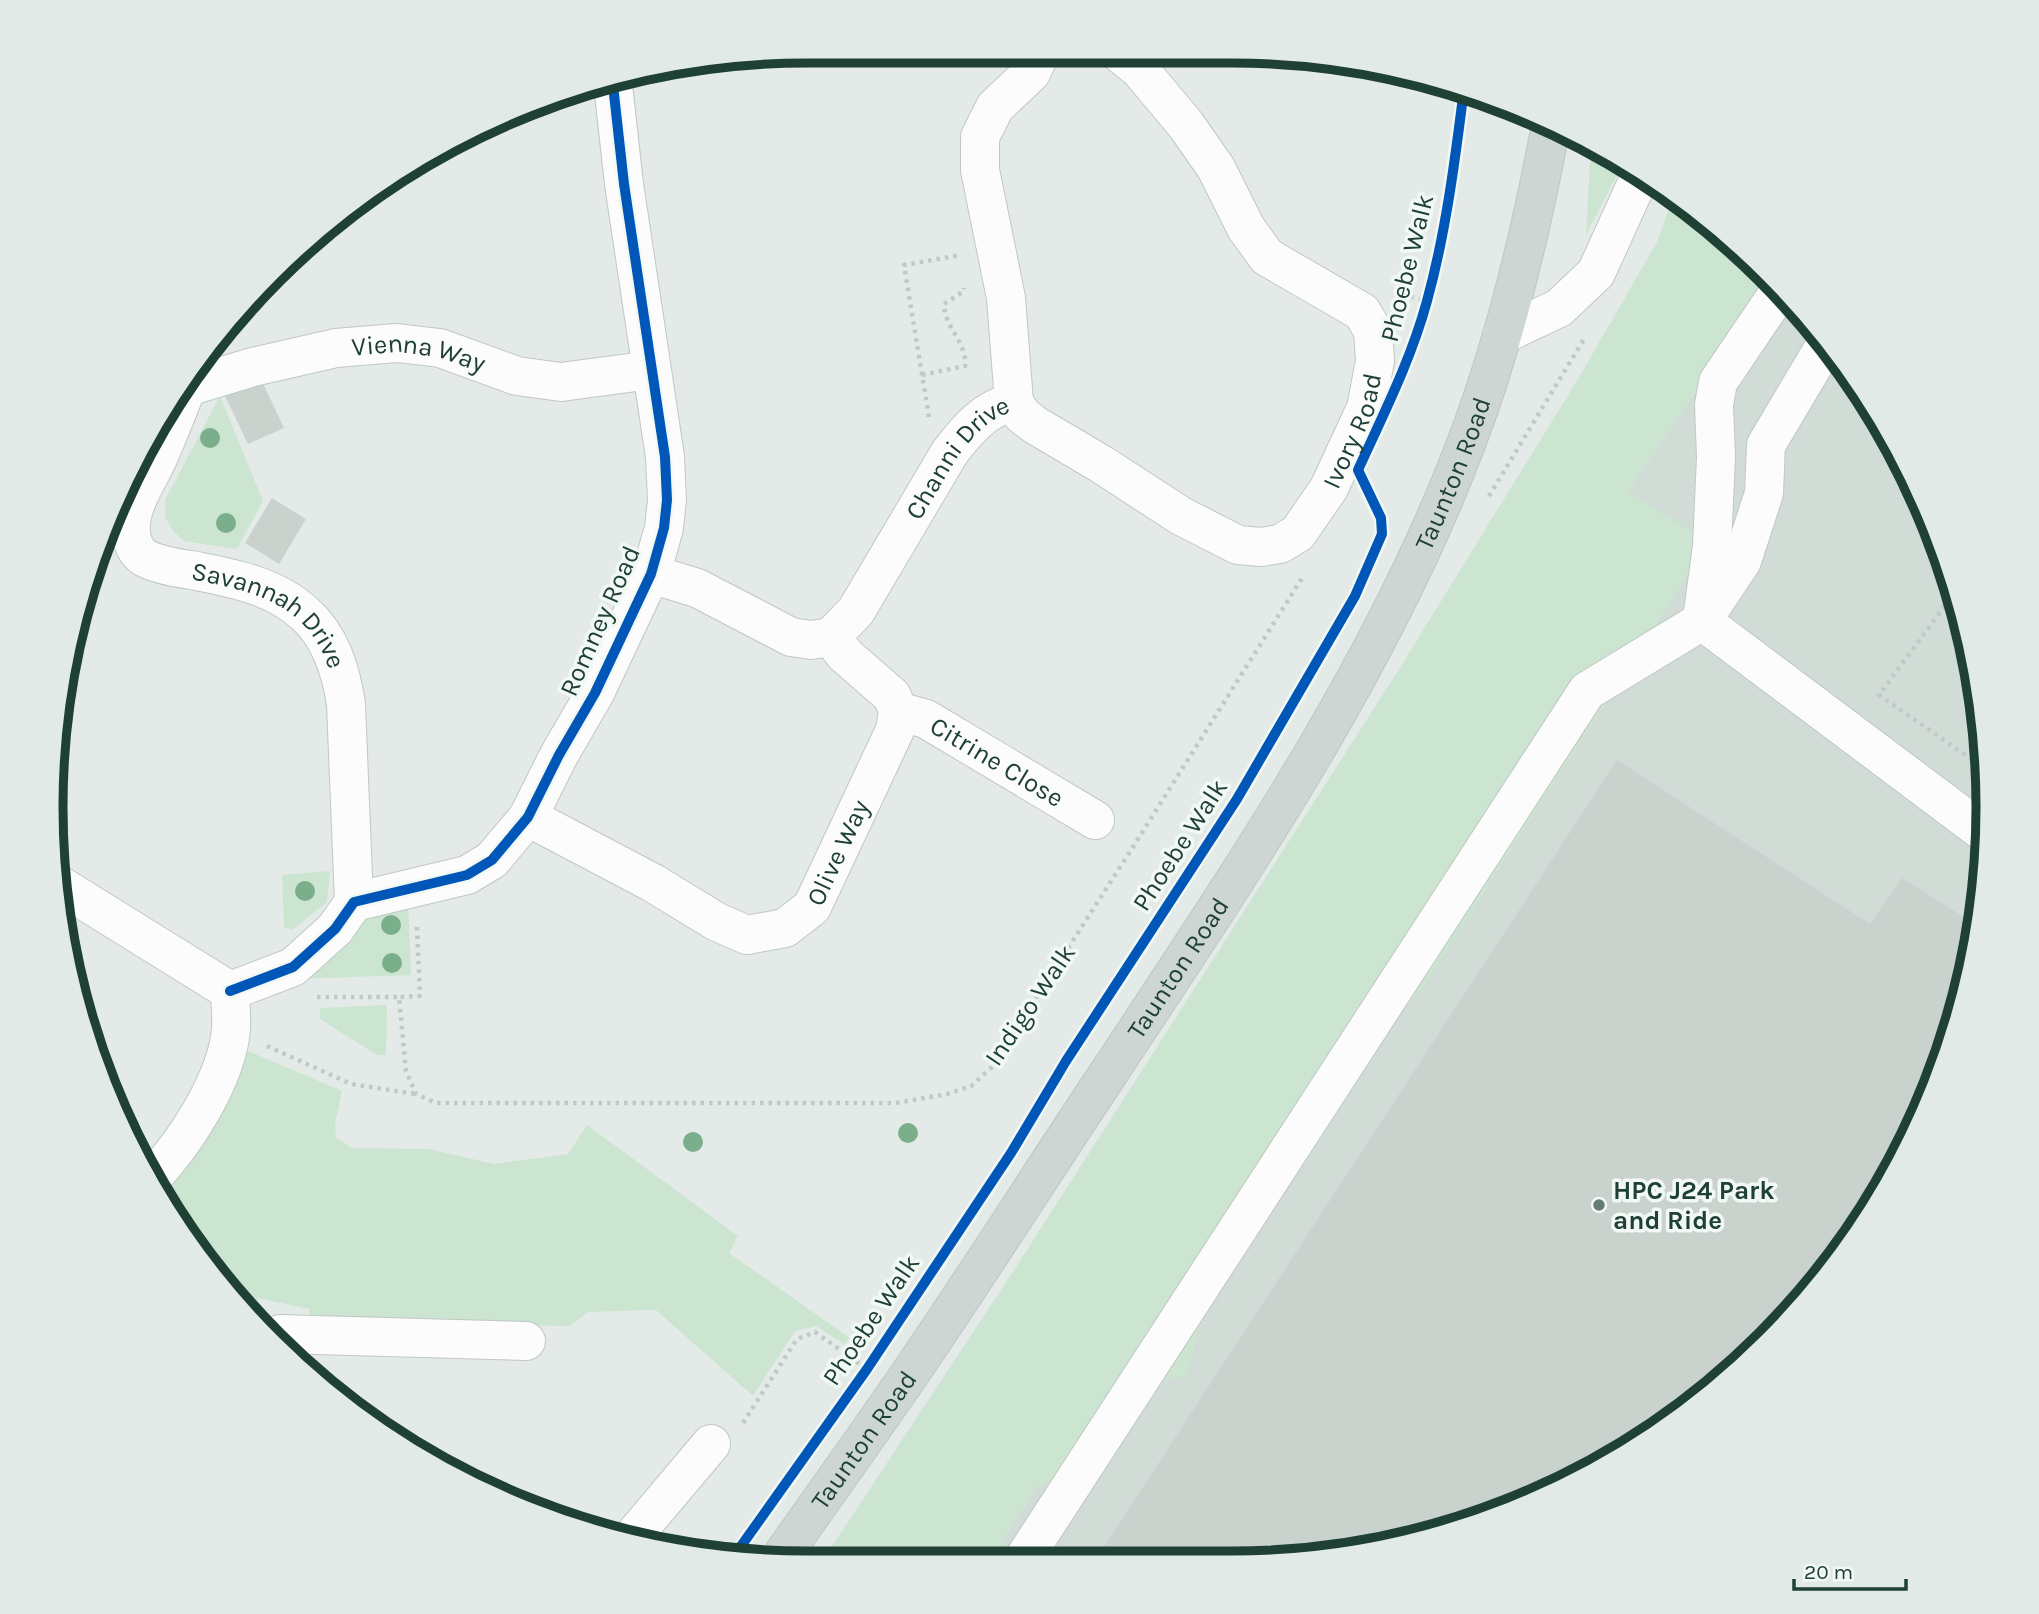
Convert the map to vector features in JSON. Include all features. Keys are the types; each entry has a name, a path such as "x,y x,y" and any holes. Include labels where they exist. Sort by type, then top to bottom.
{"main road":[{"name":"Taunton Road","path":"786,1550 910,1374 1237,877 1364,666 1419,555 1466,443 1502,335 1535,209 1549,135"}],"street":[{"name":"Channi Drive","path":"831,637 856,611 950,453 969,429 986,414 1014,402 1006,298 979,170 979,137 995,107 1031,73 1036,63"},
{"name":"Ivory Road","path":"1014,402 1022,415 1035,425 1181,516 1238,545 1261,547 1280,544 1298,533 1329,488 1366,408 1375,361 1373,331 1362,312 1268,257 1246,228 1216,168 1186,125 1131,63"},
{"name":"Romney Road","path":"354,902 467,874 492,860 528,817 600,682 651,574 664,528 667,500 665,457 624,184 613,88"},
{"path":"1502,335 1559,309 1596,273 1637,183"},
{"path":"1702,621 1712,546 1716,457 1714,405 1718,382 1775,299"},
{"name":"Vienna Way","path":"195,384 336,348 397,343 440,348 517,376 561,382 651,370"},
{"path":"1029,1551 1587,691 1702,621 1742,561 1764,494 1766,445 1821,353"},
{"name":"Savannah Drive","path":"176,414 137,501 130,528 132,544 143,557 261,587 282,596 306,614 321,632 342,677 346,705 354,902"},
{"path":"651,574 697,588 791,637 811,640 831,637 845,655 892,696 898,711"},
{"path":"1702,621 1975,826"},
{"name":"Olive Way","path":"528,817 653,883 717,922 747,935 785,928 812,907 895,730 898,711"},
{"name":"Citrine Close","path":"898,711 926,719 1095,820"},
{"path":"68,890 230,990"},
{"path":"230,990 293,967 335,929 354,902"},
{"path":"159,1171 170,1159 207,1099 224,1058 231,1030 230,990"},
{"path":"286,1338 526,1341"},
{"path":"637,1531 711,1444"}],"path":[{"path":"950,453 934,443 904,265 996,250"},
{"path":"954,256 958,263"},
{"path":"922,375 965,366 963,352 944,313 944,303 964,291 964,282"},
{"path":"1947,602 1879,695 1974,761"},
{"path":"415,888 420,996 399,997 406,1071 416,1094"},
{"path":"231,1030 351,1084 416,1094"},
{"path":"711,1444 737,1433 797,1339 815,1332 870,1365"}],"shaded area":[{"name":"HPC J24 Park and Ride","path":"1766,289 1822,354 1851,394 1899,478 1937,568 1951,614 1970,710 1976,807 1970,904 1951,1000 1937,1046 1899,1136 1876,1179 1851,1220 1791,1298 1723,1366 1645,1426 1561,1474 1517,1494 1425,1526 1329,1545 1232,1551 1004,1551 1003,1540 1037,1485 1094,1476 1197,1301 1326,1094 1708,542 1627,492"}],"green space":[{"path":"1590,156 1619,172 1586,235"},
{"path":"1670,206 1723,248 1766,289 1627,492 1709,542 1421,990 1362,1050 1326,1094 1324,1136 1303,1155 1197,1301 1197,1339 1186,1375 1144,1385 1094,1477 1037,1485 1003,1540 1004,1551 829,1551 1018,1264 1396,674 1578,379 1657,242"},
{"path":"220,396 263,501 237,549 184,541 173,531 165,517 166,498"},
{"path":"330,871 327,902 292,930 284,927 282,875"},
{"path":"408,899 411,975 295,979 359,920"},
{"path":"387,1005 386,1055 377,1055 320,1019 320,1008"},
{"path":"239,1047 342,1091 335,1123 336,1138 352,1148 429,1149 494,1164 568,1154 587,1125 738,1236 729,1253 850,1338 844,1344 816,1326 795,1331 753,1396 656,1310 588,1312 570,1326 310,1321 309,1309 258,1298 255,1305 188,1220 161,1175"}],"building":[{"path":"261,379 284,428 248,444 225,396"},
{"path":"272,498 306,519 279,564 245,543"},
{"name":"HPC J24 Park and Ride","path":"1617,760 1870,924 1902,878 1967,919 1951,1000 1937,1046 1899,1136 1876,1179 1851,1220 1791,1298 1723,1366 1685,1397 1645,1426 1561,1474 1471,1512 1425,1526 1329,1545 1281,1549 1101,1551"}],"cycle path":[{"path":"230,991 293,967 335,929 354,902 467,875 492,860 528,817 559,755 595,693 651,574 664,528 667,500 665,457 624,184 613,88"},
{"name":"Phoebe Walk","path":"740,1548 867,1369 1011,1153 1066,1061 1237,799 1355,596 1382,534 1381,518 1358,470 1405,366 1427,301 1445,222 1463,99"}],"place":[{"name":"HPC J24 Park and Ride","path":"1599,1205"}]}
